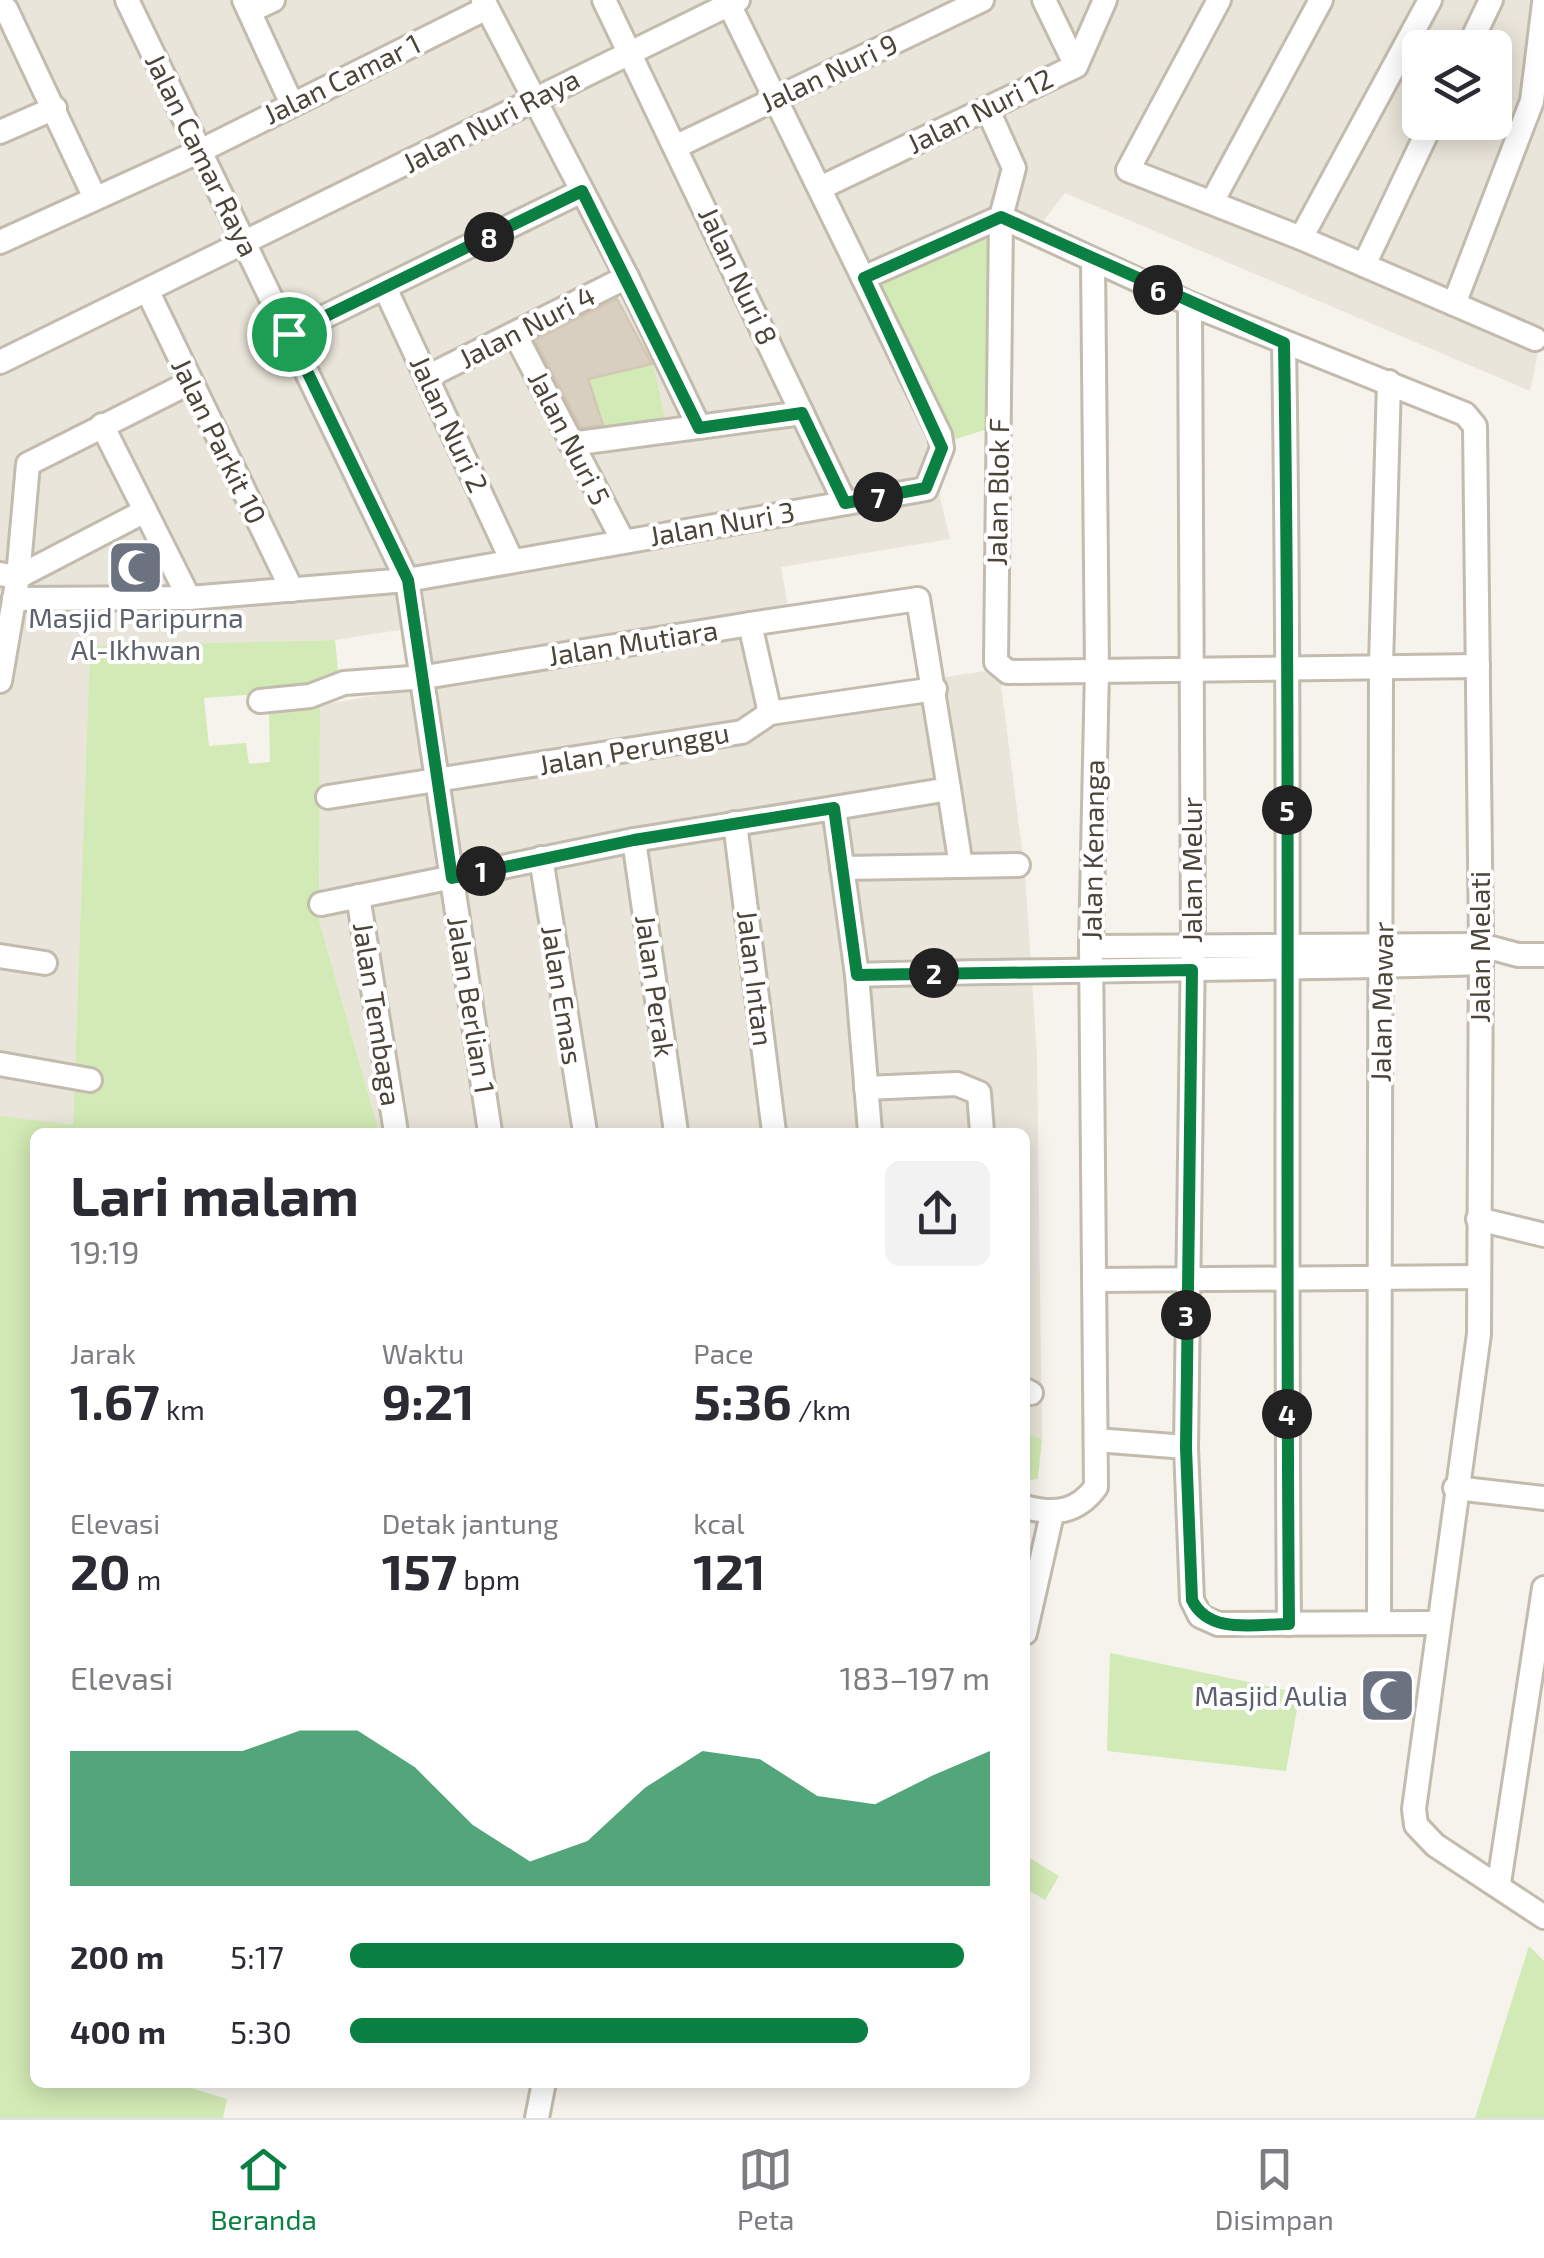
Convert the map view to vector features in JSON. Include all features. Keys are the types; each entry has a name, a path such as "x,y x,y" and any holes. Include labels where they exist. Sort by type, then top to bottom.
{"street":[{"name":"Jalan Camar Raya","path":"127,0 408,580"},
{"path":"273,0 247,6 290,102"},
{"name":"Jalan Nuri 8","path":"604,0 845,503"},
{"name":"Jalan Nuri 9","path":"676,146 982,0"},
{"path":"1044,0 1076,66"},
{"name":"Jalan Nuri 12","path":"820,188 1076,66 1105,0"},
{"path":"1220,0 1128,170 1301,238 1535,339"},
{"path":"1212,202 1321,0"},
{"path":"1301,238 1430,0"},
{"path":"1476,30 1490,0"},
{"path":"731,1 864,278 1001,217 1014,168 986,108"},
{"name":"Jalan Nuri Raya","path":"0,362 536,101 628,50 731,1"},
{"path":"1454,304 1532,101 1544,3"},
{"name":"Jalan Camar 1","path":"0,242 198,152 485,4"},
{"path":"485,4 627,277 699,428"},
{"path":"11,7 96,198"},
{"path":"0,132 54,108"},
{"path":"1364,265 1423,140"},
{"path":"289,334 582,191"},
{"name":"Jalan Melati","path":"1001,217 1190,304 1465,414 1474,426 1481,957 1479,1334 1436,1623 1414,1809 1416,1825 1436,1845 1544,1917"},
{"name":"Jalan Blok F","path":"1001,217 996,662 1008,672 1097,670"},
{"name":"Jalan Kenanga","path":"1052,1514 1085,1502 1096,1486 1091,958 1097,670 1094,261"},
{"name":"Jalan Nuri 4","path":"428,377 627,277"},
{"name":"Jalan Nuri 3","path":"11,583 188,598 408,580 926,488 942,448 864,278"},
{"name":"Jalan Nuri 2","path":"384,288 512,561"},
{"name":"Jalan Parkit 10","path":"148,292 292,590"},
{"name":"Jalan Melur","path":"1190,304 1193,945 1186,1448 1192,1600 1200,1616 1218,1624 1436,1623"},
{"name":"Jalan Nuri 5","path":"515,334 623,541"},
{"path":"1284,343 1290,668 1286,946 1289,1624"},
{"name":"Jalan Mawar","path":"1379,1621 1380,665 1389,382"},
{"path":"0,681 28,464 189,383"},
{"path":"571,444 802,413"},
{"path":"102,425 188,598"},
{"path":"11,583 146,511"},
{"name":"Jalan Berlian 1","path":"408,580 489,1128"},
{"path":"750,624 918,598 936,688 962,866"},
{"name":"Jalan Mutiara","path":"260,701 322,693 344,684 425,677 750,624 770,714"},
{"path":"1097,670 1478,666"},
{"name":"Jalan Perunggu","path":"328,796 440,782 742,732 770,714 936,688"},
{"name":"Jalan Tembaga","path":"321,904 634,840 949,788"},
{"path":"834,808 857,975 870,1128"},
{"name":"Jalan Intan","path":"735,822 773,1128"},
{"name":"Jalan Perak","path":"634,840 675,1128"},
{"name":"Jalan Emas","path":"542,858 584,1128"},
{"path":"842,868 1018,865"},
{"name":"Jalan Tembaga","path":"358,896 395,1128"},
{"path":"857,975 1091,958 1193,945 1286,946 1382,955 1544,955"},
{"path":"1091,958 1192,970 1288,971 1382,955"},
{"path":"0,956 45,962"},
{"path":"0,1064 90,1080"},
{"path":"866,1088 957,1084 979,1093 982,1128"},
{"path":"1478,1219 1544,1234"},
{"path":"1096,1280 1478,1277"},
{"path":"1096,1440 1186,1448"},
{"path":"1455,1488 1544,1498"},
{"path":"1030,1508 1052,1514 1030,1612"},
{"path":"1498,1883 1544,1588"},
{"path":"537,2118 543,2088"}],"shaded area":[{"path":"0,0 1544,0 1544,324 1530,391 1065,193 1041,224 983,216 936,231 864,269 946,447 938,489 950,539 781,567 789,612 757,631 772,703 999,669 1025,872 1037,1057 1042,1439 1030,1434 1030,1128 378,1128 319,920 320,705 414,689 406,629 335,640 90,647 73,1126 0,1116"}],"green space":[{"path":"990,229 988,429 946,442 871,289"},
{"path":"653,364 665,419 605,429 588,379"},
{"path":"335,640 338,670 319,686 299,691 204,698 209,746 246,743 249,764 270,762 269,711 320,705 319,920 378,1128 30,1128 30,2088 191,2088 227,2099 223,2118 0,2118 0,1116 73,1125 90,646"},
{"path":"1030,1434 1042,1439 1038,1479 1030,1480"},
{"path":"1110,1653 1300,1693 1286,1771 1107,1751"},
{"path":"1030,1858 1059,1876 1045,1900 1030,1891"},
{"path":"1529,1946 1544,1961 1544,2118 1475,2118"}],"building":[{"path":"617,299 652,364 588,379 603,425 581,428 535,340"}],"place":[{"name":"Masjid Paripurna Al-Ikhwan","path":"136,567"},
{"name":"Masjid Aulia","path":"1387,1696"}],"route":[{"path":"582,191 699,428 802,413 845,503 926,488 934,477 942,448 940,436 864,278 1001,217 1284,343 1290,668 1286,946 1289,1624 1218,1624 1200,1616 1192,1600 1186,1448 1186,1279 1192,970 857,975 834,808 634,840 452,878 408,580 289,334 582,191"}]}
